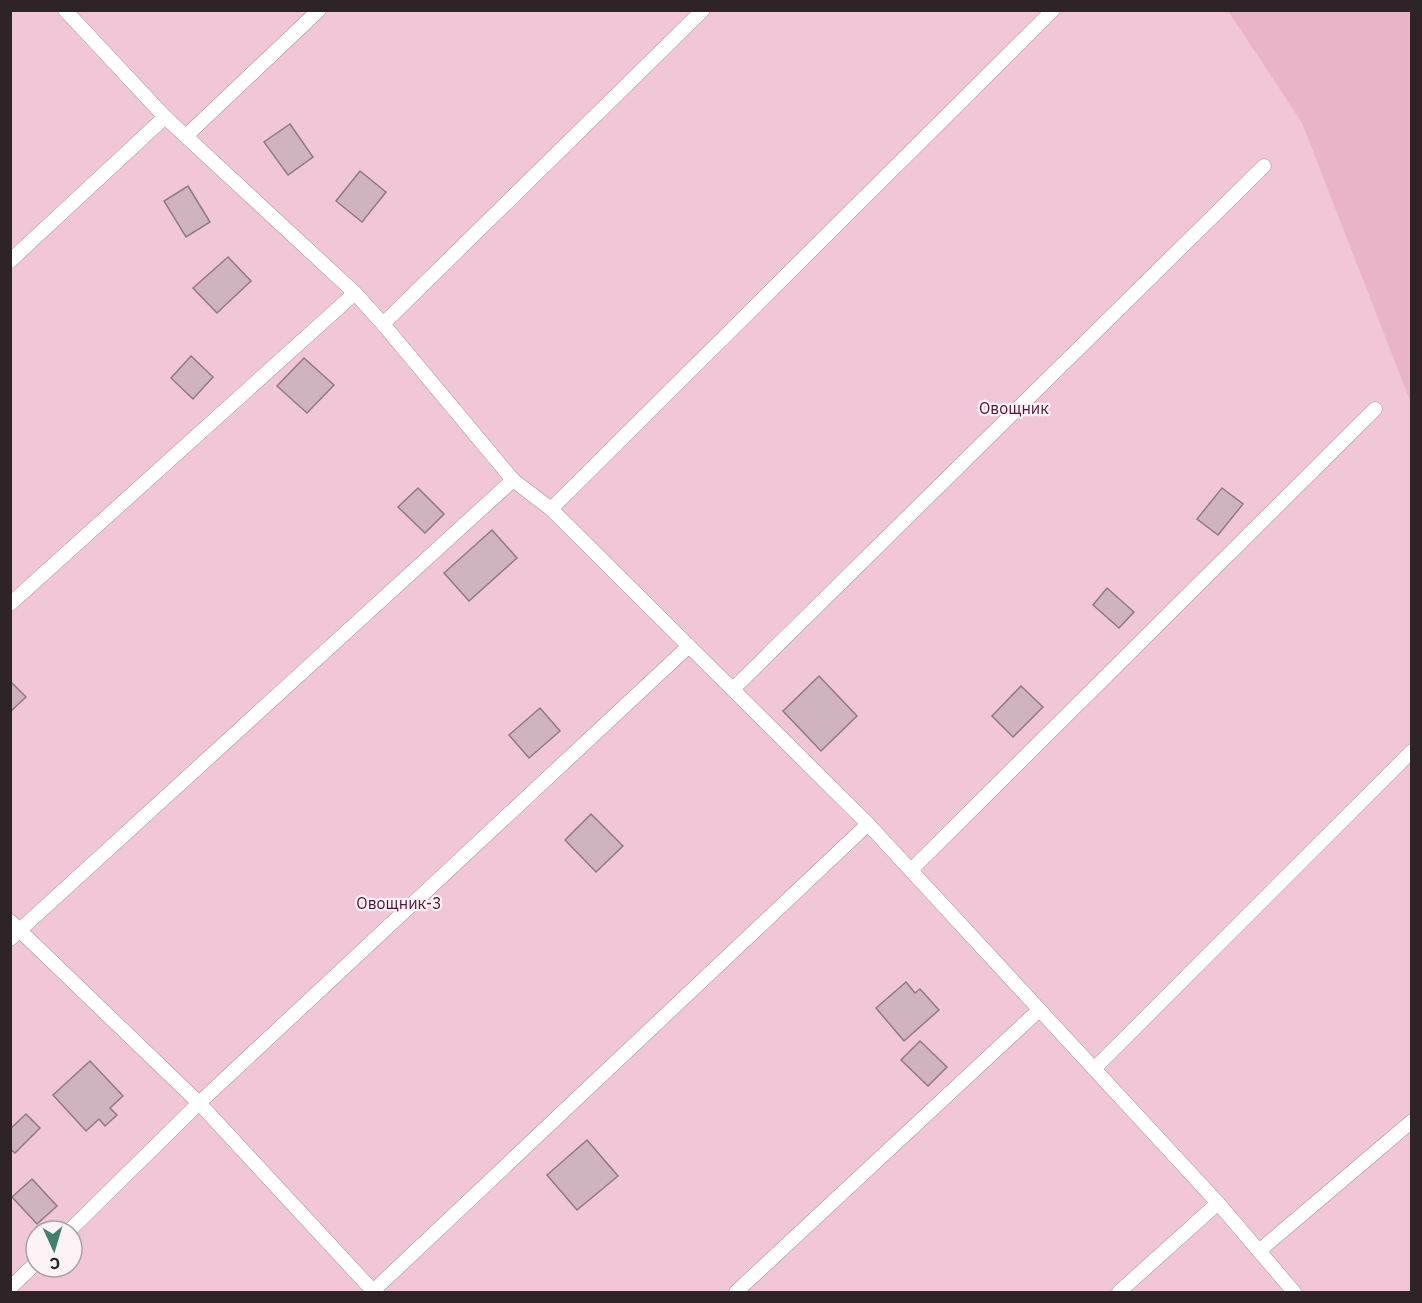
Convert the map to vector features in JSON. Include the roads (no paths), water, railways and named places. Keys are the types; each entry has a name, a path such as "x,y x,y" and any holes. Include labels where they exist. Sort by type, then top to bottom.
{"lane":[{"path":"65,10 165,117 355,293 513,480 551,509 868,824 1218,1203 1294,1293"},
{"path":"186,136 319,10"},
{"path":"382,324 703,10"},
{"path":"551,509 1053,10"},
{"path":"10,261 165,117"},
{"path":"733,689 1264,166"},
{"path":"10,604 355,293"},
{"path":"911,870 1375,409"},
{"path":"513,480 14,931 199,1103 373,1292 868,824"},
{"path":"81,1219 199,1103 689,646"},
{"path":"1094,1069 1412,752"},
{"path":"736,1293 1039,1010"},
{"path":"1259,1251 1412,1121"},
{"path":"1119,1293 1218,1203"},
{"path":"10,1288 24,1275"}],"park label":[{"name":"Овощник","path":"1014,408"},
{"name":"Овощник-3","path":"399,903"}]}
